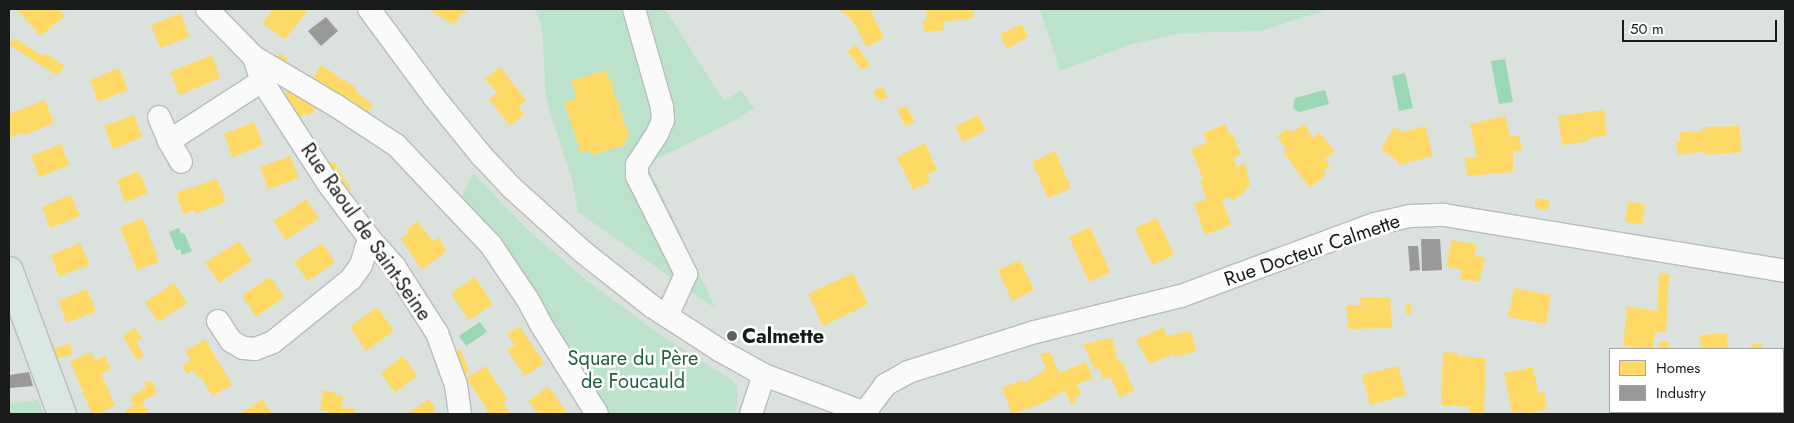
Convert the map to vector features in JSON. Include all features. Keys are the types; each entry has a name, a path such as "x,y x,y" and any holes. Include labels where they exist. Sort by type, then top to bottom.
{"main road":[{"path":"9,272 62,414"}],"street":[{"path":"206,9 254,57 336,105 396,145 491,245 528,300 540,323 597,414"},
{"path":"369,9 434,97 481,155 511,187 583,252 667,316 721,351 764,374 866,414"},
{"path":"634,9 662,107 662,120 657,134 637,165 637,176 686,274 667,316"},
{"name":"Rue Raoul de Saint-Seine","path":"254,57 262,81 330,186 369,238 394,266 437,333 456,385 460,414"},
{"path":"169,141 262,81"},
{"path":"159,117 169,141 181,162"},
{"name":"Rue Docteur Calmette","path":"866,414 885,385 908,372 1042,330 1181,296 1375,224 1410,216 1444,215 1785,272"},
{"path":"218,321 231,341 242,348 255,349 273,342 351,279 362,265 369,238"},
{"path":"751,414 764,374"}],"green space":[{"path":"535,9 665,9 724,101 741,90 754,108 737,119 647,164 716,309 578,212 572,180 546,98 542,28"},
{"path":"1040,9 1329,9 1261,31 1181,33 1129,45 1060,71"},
{"name":"Square du Père de Foucauld","path":"473,173 526,228 586,280 655,331 733,381 738,387 736,414 609,414 586,382 583,373 586,371 551,322 528,279 462,197"},
{"path":"38,400 44,414 9,414 9,404"}],"shaded area":[{"path":"1505,59 1513,102 1499,104 1491,61"},
{"path":"1405,73 1413,108 1399,111 1392,76"},
{"path":"1325,90 1329,104 1299,112 1293,108 1295,98"},
{"path":"179,228 181,234 184,233 192,251 182,255 180,249 176,250 169,232"},
{"path":"480,322 487,332 466,346 459,336"}],"building: Homes":[{"path":"17,9 59,9 65,16 40,36"},
{"path":"273,9 309,9 285,39 262,23"},
{"path":"428,9 468,9 464,14 462,12 454,25"},
{"path":"838,9 877,9 871,12 884,38 867,47 852,20"},
{"path":"926,9 973,9 974,18 944,22 944,30 924,32 923,20 927,19"},
{"path":"181,13 189,37 160,48 151,25"},
{"path":"1022,24 1028,37 1007,49 1000,34"},
{"path":"14,38 43,56 45,53 65,66 57,75 9,45"},
{"path":"856,45 870,65 862,70 847,51"},
{"path":"280,53 288,59 285,67 276,62"},
{"path":"212,55 220,78 179,95 170,72"},
{"path":"321,65 356,88 355,91 373,105 366,114 312,80"},
{"path":"500,67 526,100 518,107 524,114 510,126 489,99 497,93 485,79"},
{"path":"119,68 128,90 98,102 90,80"},
{"path":"606,70 610,82 613,81 614,85 612,86 617,102 619,101 621,105 618,106 623,115 624,119 622,120 627,128 629,139 624,141 625,145 592,155 590,150 581,153 564,102 577,98 571,81"},
{"path":"882,86 888,97 879,101 873,92"},
{"path":"291,88 321,105 308,116 305,113 297,121 282,96"},
{"path":"45,100 54,123 24,135 23,132 9,138 9,114"},
{"path":"906,106 915,122 905,126 897,109"},
{"path":"1604,110 1607,135 1588,138 1589,141 1562,145 1558,116"},
{"path":"134,115 142,137 113,149 104,126"},
{"path":"978,115 986,130 963,142 955,127"},
{"path":"1505,116 1510,137 1519,135 1522,150 1510,152 1513,153 1513,172 1467,176 1465,158 1477,157 1470,124"},
{"path":"254,122 263,145 232,157 224,134"},
{"path":"1225,124 1229,135 1232,133 1241,155 1233,158 1237,167 1245,163 1250,186 1245,188 1246,191 1233,201 1231,197 1222,200 1231,225 1205,235 1194,204 1206,199 1200,181 1203,179 1191,149 1207,143 1203,133"},
{"path":"1304,124 1313,138 1320,133 1335,152 1325,159 1330,166 1323,171 1326,175 1310,188 1283,152 1287,150 1277,136 1285,130 1294,131"},
{"path":"1425,126 1433,156 1398,165 1397,160 1381,150 1394,127 1402,132"},
{"path":"1740,126 1741,152 1705,155 1705,151 1678,155 1676,142 1680,142 1679,132 1703,131 1702,127"},
{"path":"925,143 937,170 927,175 930,182 913,190 897,157"},
{"path":"61,144 69,165 39,177 31,156"},
{"path":"1055,151 1071,188 1048,198 1032,162"},
{"path":"290,156 299,178 268,189 260,167"},
{"path":"333,161 351,189 342,195 324,166"},
{"path":"139,171 148,193 125,202 117,180"},
{"path":"217,179 226,202 195,214 194,210 184,214 178,201 178,192"},
{"path":"71,195 80,216 50,228 42,207"},
{"path":"1535,198 1549,200 1548,210 1535,208"},
{"path":"306,199 319,218 286,240 273,221"},
{"path":"1628,202 1645,204 1642,224 1625,222"},
{"path":"143,218 159,262 137,270 120,227"},
{"path":"1157,218 1174,255 1152,265 1135,228"},
{"path":"417,221 433,241 439,237 446,251 422,270 401,239 409,233 406,230"},
{"path":"1090,227 1110,272 1089,282 1069,237"},
{"path":"1451,240 1477,244 1474,255 1485,258 1479,282 1460,279 1462,270 1446,266"},
{"path":"239,241 252,261 219,283 205,263"},
{"path":"80,243 90,265 59,276 51,255"},
{"path":"322,243 335,262 308,281 294,262"},
{"path":"1020,260 1034,290 1012,301 998,270"},
{"path":"853,273 868,304 823,326 808,294"},
{"path":"1659,273 1669,274 1666,333 1655,331 1653,348 1623,346 1627,306 1657,311"},
{"path":"270,277 284,297 256,317 242,295"},
{"path":"475,277 493,304 469,320 451,293"},
{"path":"174,283 187,303 158,322 145,302"},
{"path":"1514,288 1551,295 1546,324 1508,317"},
{"path":"87,289 96,311 67,323 58,301"},
{"path":"1390,297 1392,328 1348,329 1346,305 1361,305 1360,298"},
{"path":"1411,304 1411,314 1406,314 1406,305"},
{"path":"377,307 394,331 366,351 350,327"},
{"path":"519,326 544,363 525,376 507,350 515,345 507,334"},
{"path":"135,328 142,338 136,341 144,356 137,360 123,336"},
{"path":"1163,328 1167,336 1191,331 1196,351 1174,357 1173,354 1149,364 1136,339"},
{"path":"1727,333 1728,348 1701,348 1700,335"},
{"path":"1112,338 1117,359 1124,365 1134,391 1119,397 1111,377 1103,379 1099,368 1095,370 1083,344"},
{"path":"205,339 232,385 212,396 201,377 198,378 193,370 187,374 182,366 191,360 185,351"},
{"path":"1659,341 1669,342 1668,348 1658,347"},
{"path":"69,343 73,353 58,359 54,349"},
{"path":"1762,343 1762,348 1751,348 1750,345"},
{"path":"1784,348 1785,348 1784,377"},
{"path":"460,349 470,372 462,375 453,352"},
{"path":"1050,352 1059,373 1086,362 1093,378 1077,384 1081,395 1074,398 1076,403 1071,405 1065,390 1043,403 1012,414 1002,388 1023,380 1025,383 1046,369 1040,354"},
{"path":"1443,352 1458,353 1458,356 1486,358 1484,414 1470,414 1470,407 1441,405"},
{"path":"92,353 95,360 105,356 111,369 101,374 115,405 99,414 92,414 70,361"},
{"path":"403,356 417,375 395,393 381,373"},
{"path":"486,366 507,399 503,402 510,414 484,414 488,411 466,378"},
{"path":"1398,366 1406,395 1370,405 1362,375"},
{"path":"1533,367 1538,393 1544,392 1547,409 1527,414 1526,411 1512,413 1504,373"},
{"path":"151,380 157,393 142,401 149,414 127,414 125,411 134,405 130,397 146,388 144,383"},
{"path":"548,386 566,412 563,414 538,414 528,401"},
{"path":"323,390 335,392 335,395 343,396 342,404 346,410 351,406 357,414 329,414 327,411 320,410"},
{"path":"262,399 272,414 240,414"},
{"path":"429,399 435,408 436,414 407,414"},
{"path":"1726,413 1778,413 1725,414"}],"building: Industry":[{"path":"326,17 338,31 321,46 308,31"},
{"path":"1421,239 1440,239 1442,270 1422,271"},
{"path":"1408,246 1418,246 1420,270 1410,271"},
{"path":"29,372 33,386 10,388 9,375"}],"place":[{"name":"Calmette","path":"732,336"}]}
